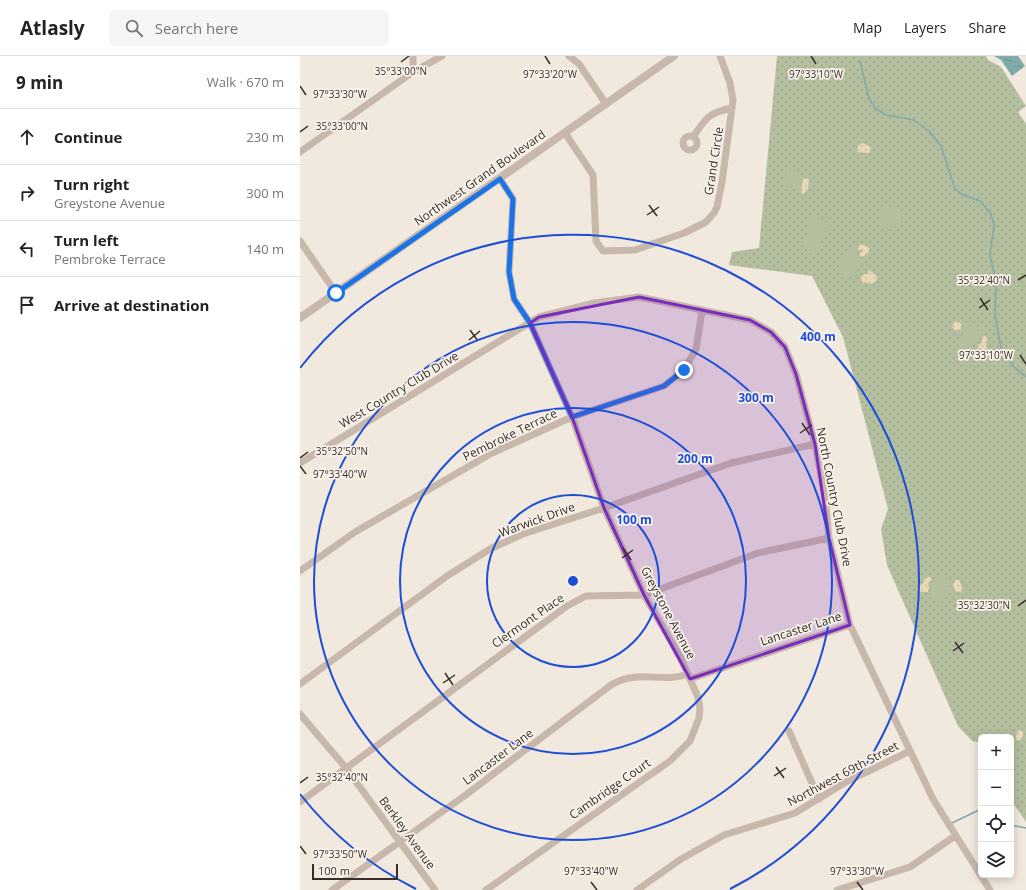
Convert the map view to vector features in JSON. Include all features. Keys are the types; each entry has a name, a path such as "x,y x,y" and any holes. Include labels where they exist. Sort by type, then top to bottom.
{"street":[{"path":"413,56 413,72"},
{"path":"300,152 413,72 442,56"},
{"path":"569,56 579,64 606,104"},
{"name":"Northwest Grand Boulevard","path":"300,318 565,134 674,56"},
{"name":"Grand Circle","path":"565,134 593,175 596,241 603,252 635,250 684,233 706,222 717,207 734,100 730,83 720,56"},
{"path":"692,136 703,120 722,110 732,108"},
{"name":"Greystone Avenue","path":"500,179 513,199 509,272 514,299 530,323 572,417 604,508 644,594 689,676"},
{"path":"300,241 336,293"},
{"name":"North Country Club Drive","path":"530,323 540,317 594,303 639,297 750,320 771,332 784,347 796,374 815,444 825,498 830,538 850,625 933,799 990,890"},
{"name":"Pembroke Terrace","path":"300,571 355,532 492,453 572,417 664,386 684,370 696,349 702,311"},
{"name":"West Country Club Drive","path":"300,464 530,323"},
{"name":"Warwick Drive","path":"300,684 447,576 490,549 523,534 604,508 731,463 815,444"},
{"name":"Clermont Place","path":"300,802 567,606 586,596 644,594 758,553 830,538"},
{"name":"Lancaster Lane","path":"332,890 467,794 611,684 631,676 640,675 666,678 689,676 850,625"},
{"name":"Cambridge Court","path":"486,890 670,761 690,741 699,718 700,709 698,697 689,676"},
{"name":"Berkley Avenue","path":"300,714 346,768 436,890"},
{"path":"789,731 818,799"},
{"name":"Northwest 69th Street","path":"637,890 681,860 724,835 795,813 846,782 910,751"},
{"path":"837,890 910,867 955,836"}],"highlighted area":[{"path":"639,297 750,320 771,332 785,347 796,374 815,444 829,538 850,625 690,679 644,595 604,508 572,417 530,323 539,317"}],"green space":[{"path":"777,56 986,56 988,60 1001,67 1026,106 1018,112 1026,124 1026,822 1014,804 1014,734 978,734 978,742 972,741 958,726 887,565 881,529 888,509 843,337 812,276 729,265 732,252 759,248"},
{"path":"788,170 791,170 797,174 800,178 802,183 798,188 789,186 784,181 783,177"},
{"path":"884,204 898,209 900,220 897,226 887,227 880,222 881,213 879,210"},
{"path":"813,215 828,223 831,228 829,233 821,242 819,250 813,254 810,254 805,247 804,242 808,229 808,218"},
{"path":"854,249 860,262 857,272 854,275 845,275 839,269 840,259 844,253"},
{"path":"973,325 980,327 983,332 976,344 965,347 961,343 960,337 968,327"},
{"path":"945,577 950,581 950,588 946,598 938,603 931,597 932,588 936,578"}],"sand":[{"path":"862,143 871,147 869,153 857,152 858,146"},
{"path":"807,178 809,180 808,189 803,194 801,192 803,179"},
{"path":"859,245 865,245 869,248 869,252 861,257 859,254 863,251 858,249"},
{"path":"869,270 877,276 876,281 871,284 866,282 862,283 861,277 864,274 868,274"},
{"path":"957,321 962,326 957,331 952,326"},
{"path":"985,336 987,338 986,349 979,349 978,345 982,343 982,337"},
{"path":"931,577 931,581 928,583 928,592 921,592 917,589 918,586 923,584 924,579"},
{"path":"956,580 959,580 963,590 961,592 955,591 953,584"},
{"path":"1021,730 1023,733 1022,739 1017,741 1016,736 1018,731"}],"water":[{"path":"994,56 1018,56 1025,66 1012,76 1001,60"}],"waterway":[{"path":"860,61 869,99 876,109 886,115 914,120 930,132 941,146 955,189 963,195 980,201 991,214 994,225 990,255 996,282 995,315 1001,348 1014,367 1026,377"},
{"path":"952,823 978,810"},
{"path":"1014,826 1026,828"}],"route":[{"path":"336,293 500,179 513,199 514,205 509,272 514,299 530,323 572,417 664,386 684,370"}]}
